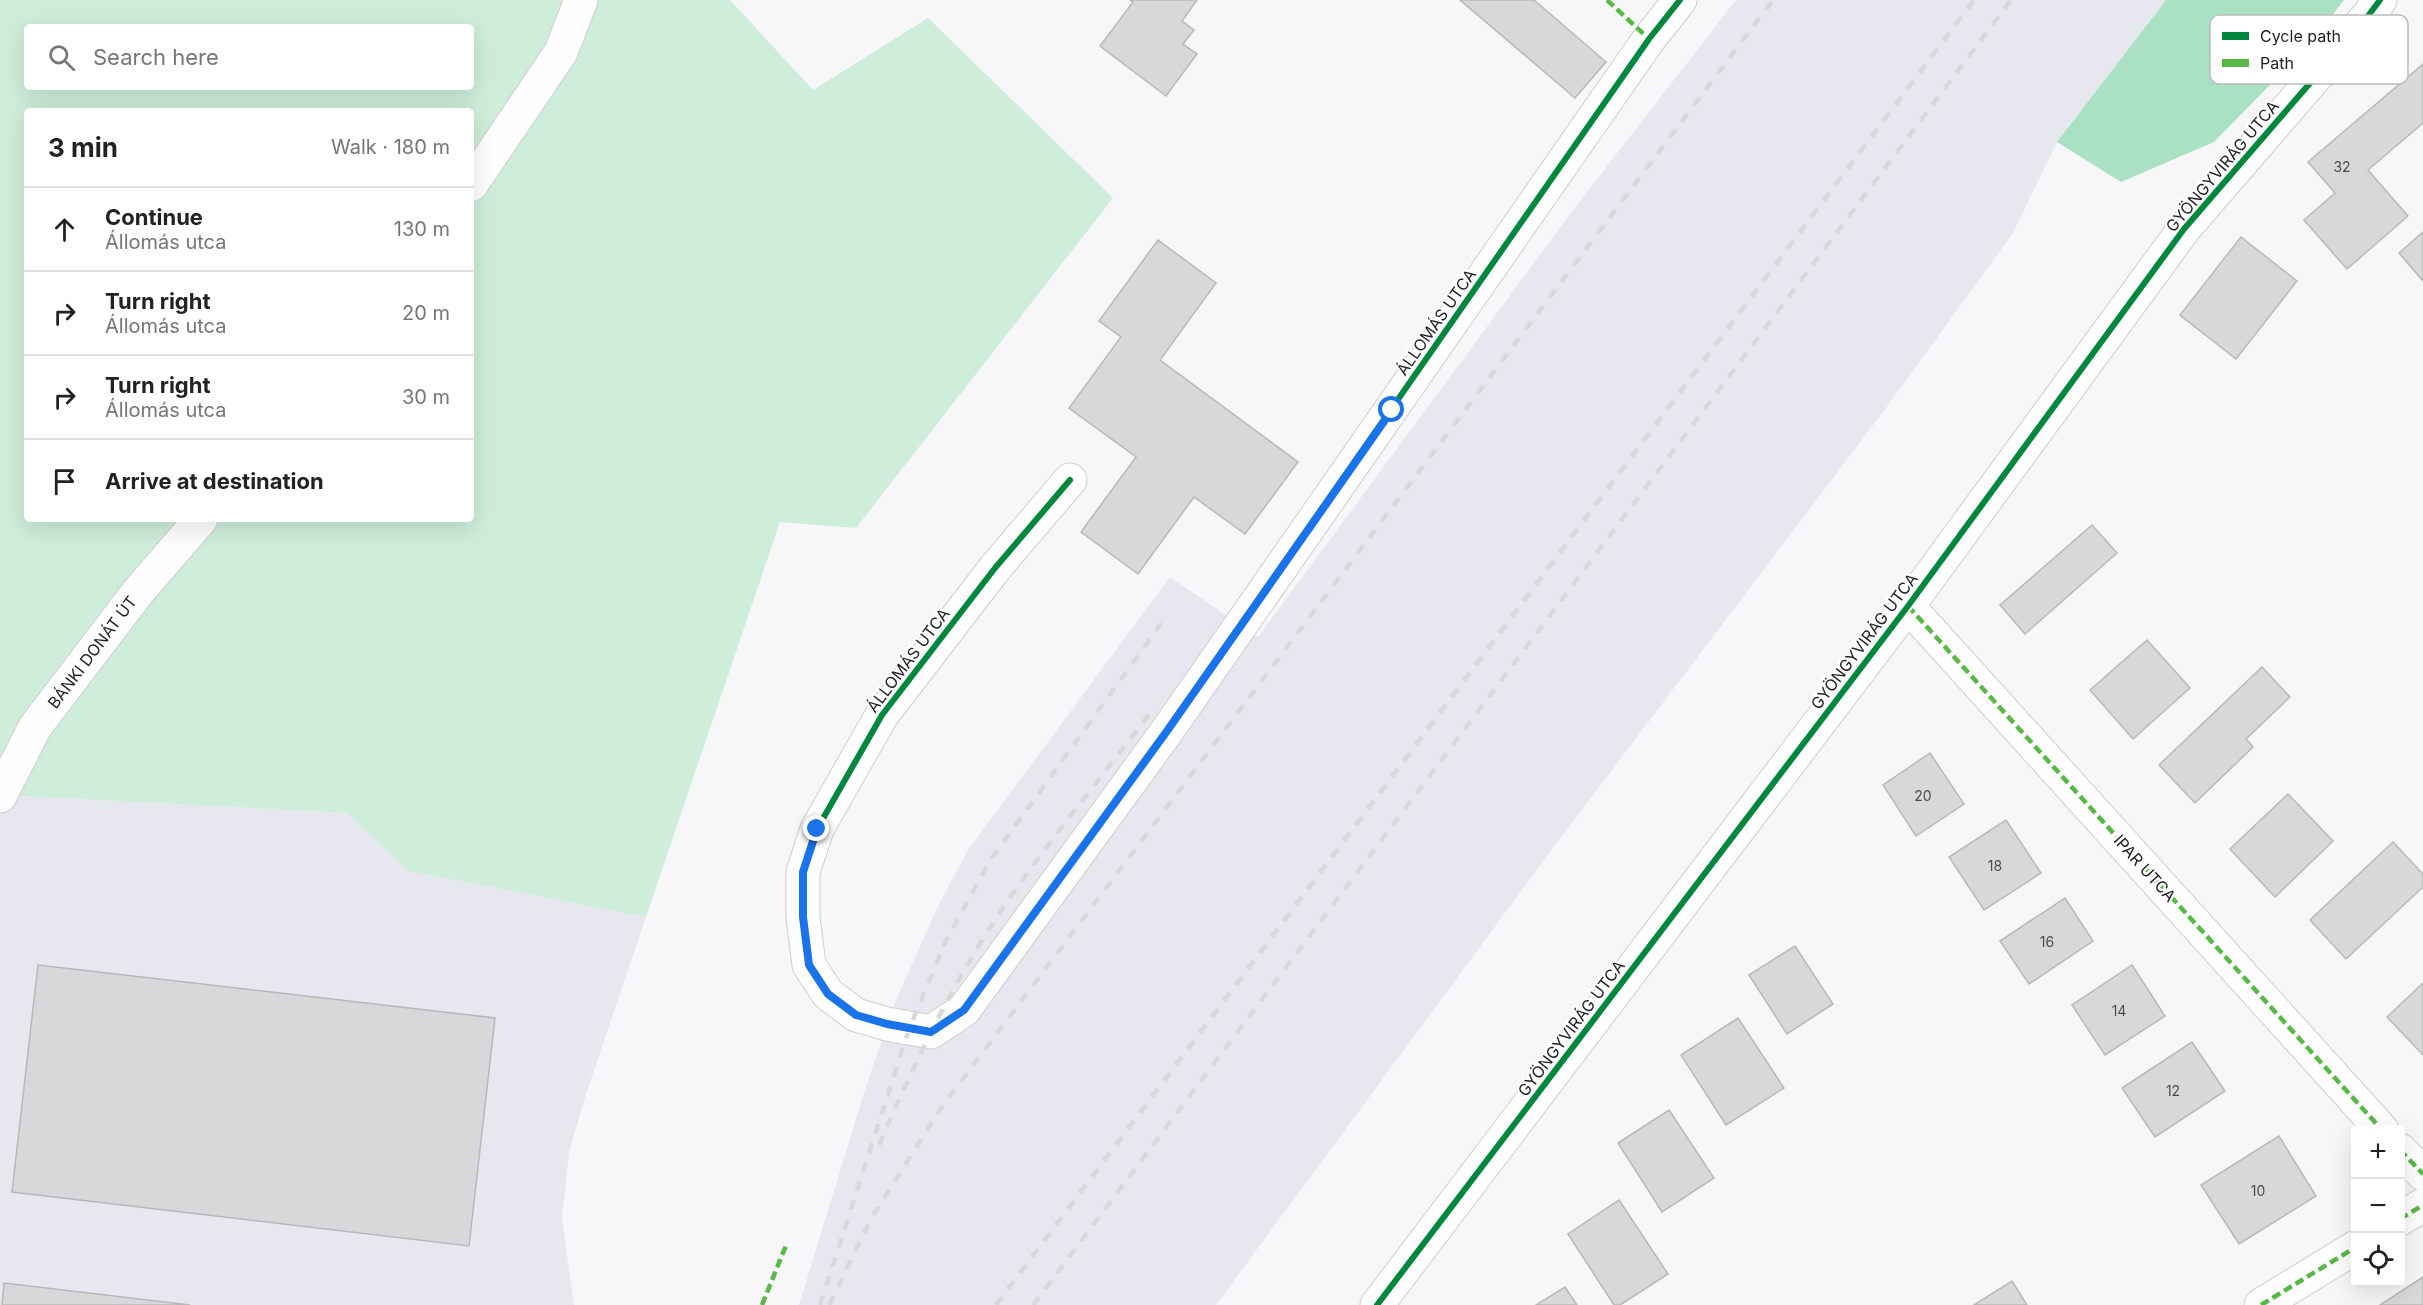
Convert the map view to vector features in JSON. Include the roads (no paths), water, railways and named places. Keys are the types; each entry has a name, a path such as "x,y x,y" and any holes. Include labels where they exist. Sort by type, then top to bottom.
{"street":[{"path":"474,181 561,52 581,0"},
{"name":"ÁLLOMÁS UTCA","path":"1070,480 995,568 882,715 817,829 803,872 803,917 809,965 828,994 856,1015 887,1024 931,1032 964,1010 1167,731 1635,58 1680,0"},
{"name":"GYÖNGYVIRÁG UTCA","path":"2374,8 2397,0"},
{"name":"GYÖNGYVIRÁG UTCA","path":"1377,1305 1908,606 2184,229 2309,84"},
{"name":"BÁNKI DONÁT ÚT","path":"0,796 35,727 138,591 198,522"},
{"name":"IPAR UTCA","path":"1908,606 2377,1125"},
{"path":"2405,1155 2423,1174"},
{"path":"2405,1216 2423,1205"},
{"path":"2261,1305 2351,1249"}],"railway":[{"path":"829,1305 871,1219 941,1108 1773,0"},
{"path":"996,1305 1974,0"},
{"path":"1033,1305 2011,0"},
{"path":"820,1305 909,1029 946,941 989,862 1166,617"},
{"path":"879,1145 926,1042 981,942 1043,852 1154,708"}]}
